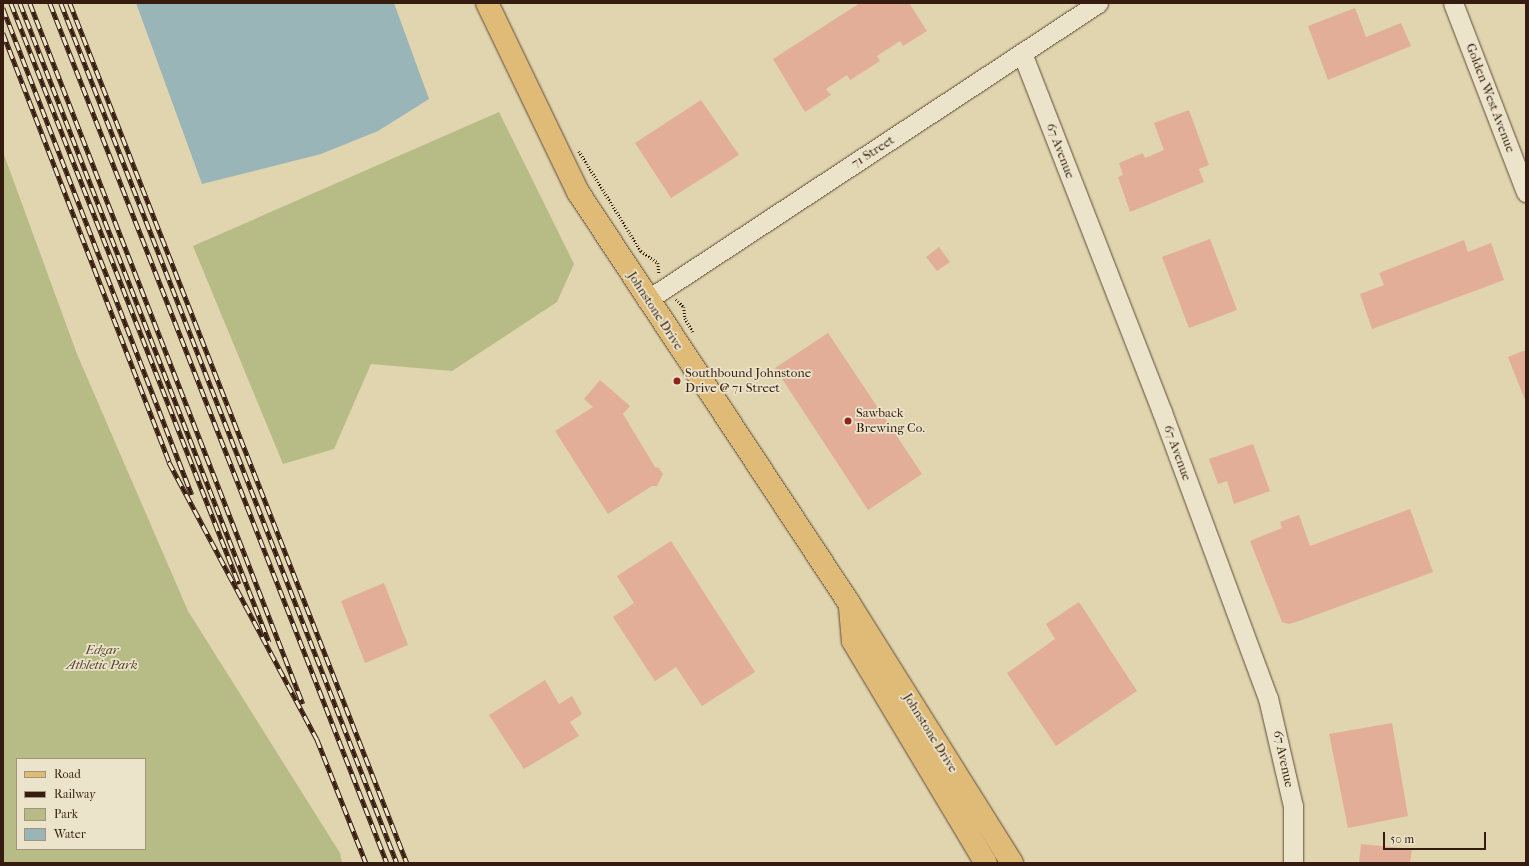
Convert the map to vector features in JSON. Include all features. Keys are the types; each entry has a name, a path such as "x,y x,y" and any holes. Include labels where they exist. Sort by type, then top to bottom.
{"main road":[{"name":"Johnstone Drive","path":"487,3 578,192 647,300 849,603 1012,863"},
{"name":"Johnstone Drive","path":"849,603 853,641 986,863"}],"street":[{"name":"71 Street","path":"647,300 1098,3"},
{"name":"Golden West Avenue","path":"1453,3 1526,192"},
{"name":"67 Avenue","path":"1022,53 1162,412 1268,698 1293,806 1292,863"}],"path":[{"path":"577,147 641,251 658,263 657,269"}],"green space":[{"path":"499,112 574,264 557,302 452,371 371,364 334,449 283,464 193,246"},
{"name":"Edgar Athletic Park","path":"3,152 77,354 188,611 340,853 342,863 3,863"}],"water":[{"path":"136,3 394,3 429,99 378,131 321,154 202,184"}],"building":[{"path":"860,3 909,3 927,31 903,46 900,41 877,56 880,61 850,80 847,75 826,89 831,95 805,112 773,59"},
{"path":"1355,8 1366,37 1401,23 1411,46 1328,80 1308,26"},
{"path":"701,100 739,155 671,198 635,143"},
{"path":"1189,110 1209,165 1199,169 1204,182 1130,212 1118,177 1123,175 1119,163 1143,153 1145,158 1164,150 1154,123"},
{"path":"1210,239 1237,310 1189,328 1162,257"},
{"path":"1464,240 1468,252 1491,243 1504,280 1372,329 1360,294 1384,285 1379,273"},
{"path":"939,247 950,262 937,271 926,257"},
{"name":"Sawback Brewing Co.","path":"828,333 922,474 868,510 775,368"},
{"path":"1526,350 1526,400 1525,400 1508,357"},
{"path":"600,380 630,406 623,414 655,467 659,468 663,474 657,486 652,486 608,514 555,431 593,407 584,399"},
{"path":"1253,444 1270,491 1234,504 1227,481 1218,484 1209,459"},
{"path":"1410,509 1433,572 1302,620 1289,624 1282,622 1250,541 1282,528 1280,522 1299,515 1310,546"},
{"path":"671,541 755,672 702,706 676,667 655,681 613,617 634,603 617,576"},
{"path":"384,583 408,645 365,663 341,601"},
{"path":"1079,602 1137,691 1056,746 1007,673 1055,639 1046,624"},
{"path":"545,680 559,704 572,696 582,714 570,722 579,736 524,769 489,715"},
{"path":"1392,723 1408,816 1348,828 1329,734"},
{"path":"1361,844 1412,849 1410,863 1359,863"}],"railway":[{"path":"11,3 239,584"},
{"path":"20,3 269,642"},
{"path":"30,3 303,704"},
{"path":"50,3 387,863"},
{"path":"61,3 397,863"},
{"path":"70,3 407,863"},
{"path":"3,8 192,495"},
{"path":"3,33 169,462 317,739 366,863"}],"place":[{"name":"Southbound Johnstone Drive @ 71 Street","path":"677,381"},
{"name":"Sawback Brewing Co.","path":"848,421"}]}
